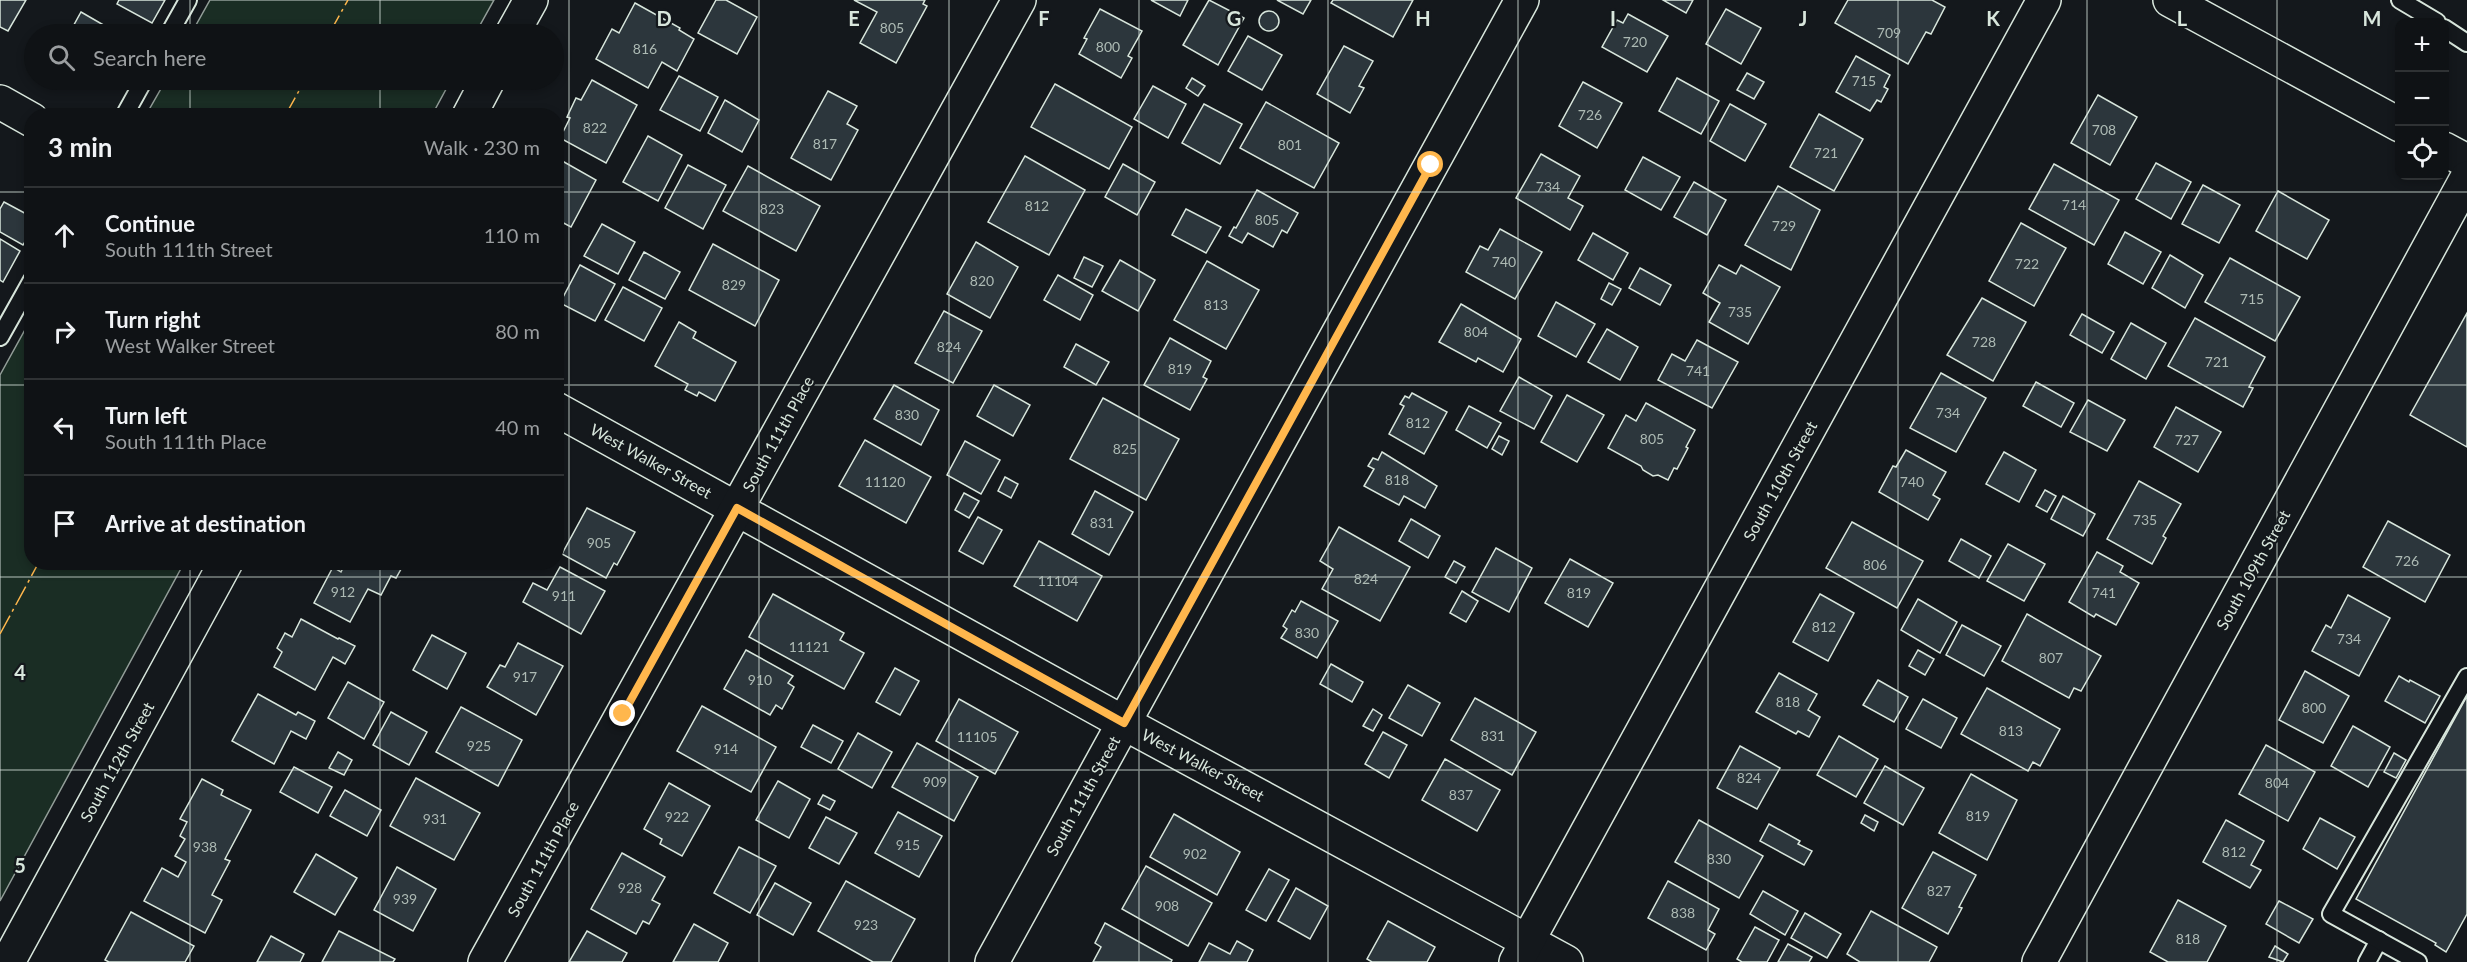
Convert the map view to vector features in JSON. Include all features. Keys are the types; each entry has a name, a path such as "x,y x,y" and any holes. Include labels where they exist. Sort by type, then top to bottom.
{"street":[{"path":"518,24 531,0"},
{"name":"South 111th Place","path":"485,962 1019,0"},
{"name":"South 111th Street","path":"992,962 1522,0"},
{"name":"South 110th Street","path":"1522,951 2044,0"},
{"path":"2170,0 2395,121"},
{"path":"473,108 483,90"},
{"path":"0,102 24,116"},
{"path":"2449,151 2467,161"},
{"name":"South 109th Street","path":"2039,962 2467,178"},
{"name":"West Walker Street","path":"564,414 1124,723 1522,951 1566,962"},
{"name":"South 112th Street","path":"8,962 222,570"}],"lane":[{"path":"175,24 188,0"},
{"path":"2400,0 2422,5 2433,18"},
{"path":"2449,30 2467,43"},
{"path":"128,108 138,90"},
{"path":"0,337 24,294"},
{"path":"2418,962 2331,914 2467,677"},
{"path":"2367,962 2379,940"}],"green space":[{"path":"210,0 494,0 481,24 197,24"},
{"path":"160,90 446,90 436,108 150,108"},
{"path":"24,332 24,570 180,570 0,901 0,375"}],"building":[{"path":"0,0 26,0 8,31 0,27"},
{"path":"119,0 165,0 152,23 117,4"},
{"path":"716,0 726,0 757,17 737,54 698,33"},
{"path":"854,0 925,0 923,4 927,6 896,63 860,43 877,12"},
{"path":"1151,0 1188,0 1180,16"},
{"path":"1209,0 1244,18 1218,65 1183,45"},
{"path":"1277,0 1311,0 1303,14"},
{"path":"1333,0 1413,0 1393,37 1331,3"},
{"path":"1663,0 1693,0 1686,13"},
{"path":"1848,0 1932,0 1945,7 1931,34 1926,32 1908,64 1835,23"},
{"path":"635,3 680,28 679,30 694,39 677,71 662,62 648,88 596,59 612,29 619,33"},
{"path":"1100,9 1142,31 1128,56 1132,58 1121,78 1079,54 1087,39 1084,38"},
{"path":"1726,9 1761,28 1741,64 1706,44"},
{"path":"1265,11 1273,11 1279,17 1279,25 1273,31 1265,31 1259,25 1259,17"},
{"path":"81,12 102,24 74,24"},
{"path":"1628,14 1668,36 1647,72 1602,47 1617,20 1623,23"},
{"path":"1248,36 1282,55 1262,90 1228,71"},
{"path":"1344,46 1373,61 1359,86 1364,88 1350,113 1317,94"},
{"path":"1856,56 1890,75 1884,87 1888,89 1881,102 1877,100 1870,111 1836,92"},
{"path":"1747,73 1764,82 1754,99 1737,90"},
{"path":"679,76 718,97 700,131 660,110"},
{"path":"1192,78 1205,86 1198,96 1186,88"},
{"path":"1677,78 1719,101 1701,134 1659,111"},
{"path":"592,80 637,105 606,163 564,140 564,130 570,118 567,117 576,98 581,100"},
{"path":"1583,82 1622,103 1597,148 1559,126"},
{"path":"1055,84 1132,127 1109,169 1031,127"},
{"path":"1153,86 1186,104 1168,138 1134,119"},
{"path":"828,91 857,106 847,124 858,130 831,180 791,158"},
{"path":"2098,95 2137,117 2110,165 2071,143"},
{"path":"725,100 759,120 742,152 708,133"},
{"path":"1266,102 1339,143 1314,188 1240,148"},
{"path":"1204,104 1242,124 1220,164 1182,143"},
{"path":"1730,104 1766,124 1745,161 1710,141"},
{"path":"1819,114 1863,139 1834,191 1790,167"},
{"path":"648,136 682,155 658,201 623,182"},
{"path":"1541,154 1580,176 1568,198 1583,206 1570,230 1516,198"},
{"path":"1025,156 1085,190 1049,255 988,222"},
{"path":"1643,157 1680,177 1661,210 1625,190"},
{"path":"564,162 596,180 571,227 564,223"},
{"path":"2156,163 2191,182 2171,219 2136,199"},
{"path":"1123,164 1155,182 1137,215 1105,197"},
{"path":"2054,164 2119,200 2094,245 2029,209"},
{"path":"688,165 726,185 703,229 665,208"},
{"path":"748,166 820,206 796,251 723,211"},
{"path":"1694,182 1726,200 1707,235 1674,217"},
{"path":"2203,185 2240,205 2219,243 2182,224"},
{"path":"1778,186 1820,210 1791,270 1745,245"},
{"path":"1257,190 1298,213 1287,233 1282,230 1273,247 1248,233 1242,243 1229,236 1234,227 1236,228"},
{"path":"2278,191 2329,220 2307,259 2256,231"},
{"path":"4,202 24,213 23,245 0,232 0,209"},
{"path":"1186,209 1221,227 1206,253 1172,235"},
{"path":"2021,223 2066,248 2034,306 1989,281"},
{"path":"602,224 635,242 618,274 584,256"},
{"path":"1500,229 1542,252 1515,299 1466,272 1480,246 1488,250"},
{"path":"2125,232 2161,252 2143,284 2108,264"},
{"path":"1593,233 1628,253 1613,280 1578,260"},
{"path":"0,239 20,251 3,282 0,280"},
{"path":"976,242 1018,267 990,318 947,294"},
{"path":"713,244 779,280 755,326 689,290"},
{"path":"644,252 680,272 665,299 629,280"},
{"path":"2170,255 2203,275 2185,308 2152,288"},
{"path":"1084,257 1103,266 1092,287 1074,278"},
{"path":"2230,258 2300,297 2275,341 2205,302"},
{"path":"1120,260 1155,280 1138,311 1102,291"},
{"path":"1207,261 1259,290 1226,349 1174,320"},
{"path":"580,265 615,284 595,321 564,305 564,295"},
{"path":"1719,265 1736,274 1741,265 1780,287 1748,344 1709,322 1720,303 1703,293"},
{"path":"1640,268 1671,285 1660,305 1629,288"},
{"path":"1058,275 1093,295 1080,320 1044,300"},
{"path":"1609,283 1621,289 1612,305 1601,299"},
{"path":"623,287 662,308 644,341 605,320"},
{"path":"1982,298 2026,322 1993,381 1947,355"},
{"path":"1556,302 1595,324 1576,357 1538,336"},
{"path":"1461,304 1521,339 1503,372 1478,358 1476,362 1439,342"},
{"path":"944,311 982,331 953,383 915,363"},
{"path":"2467,313 2467,447 2410,415"},
{"path":"2082,314 2114,332 2102,353 2070,335"},
{"path":"2195,318 2265,357 2249,387 2253,388 2243,407 2168,366"},
{"path":"679,322 696,332 693,338 736,362 715,401 699,392 697,396 685,390 688,384 655,366"},
{"path":"2131,323 2166,343 2146,379 2111,359"},
{"path":"1607,329 1638,347 1620,380 1588,362"},
{"path":"1170,338 1211,361 1203,377 1207,379 1190,410 1144,385"},
{"path":"1697,340 1738,362 1712,408 1658,380 1672,354 1685,361"},
{"path":"1076,344 1109,362 1096,385 1064,367"},
{"path":"1941,373 1986,398 1956,452 1910,428"},
{"path":"1519,377 1552,396 1534,429 1500,411"},
{"path":"2036,382 2074,403 2061,427 2023,406"},
{"path":"894,385 939,410 921,445 874,419"},
{"path":"994,385 1030,405 1013,436 977,416"},
{"path":"1412,393 1447,412 1424,454 1389,434 1404,406 1400,404 1405,396 1409,398"},
{"path":"1567,395 1604,415 1577,462 1541,442"},
{"path":"1103,398 1179,439 1146,500 1070,459"},
{"path":"2088,400 2125,420 2107,451 2070,432"},
{"path":"1646,403 1695,430 1677,469 1674,468 1668,480 1658,475 1653,476 1641,466 1608,448 1626,415 1636,421"},
{"path":"1469,406 1501,423 1487,448 1456,430"},
{"path":"2176,407 2221,432 2198,472 2154,447"},
{"path":"1499,436 1509,441 1502,455 1492,449"},
{"path":"865,440 931,477 906,523 839,486"},
{"path":"965,441 1000,460 981,494 947,475"},
{"path":"1906,450 1946,472 1933,495 1940,499 1928,520 1879,492 1893,466 1896,467"},
{"path":"1382,452 1437,486 1425,508 1404,496 1399,505 1364,486 1374,469 1368,466 1373,458 1378,460"},
{"path":"2004,452 2036,470 2019,502 1986,484"},
{"path":"1005,477 1018,484 1011,498 998,491"},
{"path":"2139,481 2181,504 2163,536 2166,538 2152,564 2107,539"},
{"path":"2045,490 2056,496 2047,512 2036,506"},
{"path":"1095,491 1133,512 1109,555 1072,534"},
{"path":"964,493 979,501 969,518 955,510"},
{"path":"2063,496 2095,514 2083,536 2051,519"},
{"path":"587,508 635,532 617,565 614,563 606,578 564,555 564,550"},
{"path":"978,517 1002,530 983,564 959,551"},
{"path":"1411,519 1440,536 1428,558 1399,541"},
{"path":"2388,521 2450,555 2425,602 2363,567"},
{"path":"1852,522 1923,561 1897,608 1826,568"},
{"path":"1339,527 1410,567 1380,621 1322,589 1333,569 1320,561"},
{"path":"1961,539 1991,556 1979,578 1949,561"},
{"path":"1039,541 1102,576 1077,621 1014,586"},
{"path":"2008,544 2045,564 2024,601 1987,581"},
{"path":"1496,548 1532,568 1509,612 1472,592"},
{"path":"2097,552 2123,566 2120,572 2139,583 2116,625 2096,614 2094,617 2069,602"},
{"path":"1570,559 1613,583 1588,627 1545,603"},
{"path":"1454,561 1465,567 1456,583 1445,577"},
{"path":"564,569 605,591 581,634 523,602 533,583 547,590 558,570"},
{"path":"331,570 341,572 342,570 400,570 396,578 391,576 381,595 368,589 350,622 314,603"},
{"path":"1462,591 1478,601 1466,622 1450,613"},
{"path":"773,594 844,633 840,640 864,653 844,689 749,637"},
{"path":"1820,594 1854,613 1828,661 1793,642"},
{"path":"2348,595 2390,618 2359,676 2312,651 2326,625 2331,628"},
{"path":"1918,599 1957,622 1940,653 1901,630"},
{"path":"1301,601 1338,621 1317,658 1281,638 1287,629 1283,626 1292,610 1295,612"},
{"path":"2027,614 2101,656 2081,691 2074,688 2069,698 2002,661"},
{"path":"301,619 355,646 345,664 333,657 315,690 274,667 282,652 277,648 285,633 292,637"},
{"path":"1962,625 2001,646 1984,676 1946,655"},
{"path":"432,635 466,653 447,689 413,670"},
{"path":"518,643 563,666 536,715 487,687 500,665 505,667"},
{"path":"746,650 793,676 788,683 794,687 782,709 776,705 770,715 724,689"},
{"path":"1918,650 1934,659 1925,675 1909,666"},
{"path":"1331,664 1363,682 1352,702 1320,684"},
{"path":"895,668 919,681 900,715 876,702"},
{"path":"2305,671 2349,696 2323,743 2279,720"},
{"path":"1779,673 1817,694 1808,710 1820,717 1809,737 1798,731 1796,734 1756,712"},
{"path":"2399,676 2440,696 2425,723 2385,701"},
{"path":"1878,680 1908,697 1894,722 1863,705"},
{"path":"348,682 384,702 364,739 328,718"},
{"path":"1408,685 1440,703 1422,736 1389,718"},
{"path":"1987,688 2060,729 2040,766 2033,762 2028,771 1961,734"},
{"path":"258,694 296,715 298,712 315,721 306,739 291,731 274,764 232,741"},
{"path":"2467,696 2467,914 2446,952 2435,945 2436,943 2356,899"},
{"path":"1475,698 1536,732 1512,775 1451,740"},
{"path":"959,699 1018,732 995,774 936,741"},
{"path":"1923,699 1957,718 1941,748 1906,729"},
{"path":"702,706 776,747 751,792 677,751"},
{"path":"461,707 522,740 498,786 436,752"},
{"path":"1373,709 1382,715 1373,731 1363,726"},
{"path":"391,712 427,732 409,765 373,745"},
{"path":"813,725 843,741 831,763 801,747"},
{"path":"2353,726 2390,747 2368,787 2331,766"},
{"path":"1383,732 1407,745 1389,778 1365,764"},
{"path":"858,733 892,752 872,788 838,769"},
{"path":"1839,736 1878,759 1856,797 1817,775"},
{"path":"917,743 978,777 954,821 892,787"},
{"path":"2266,745 2315,772 2288,821 2239,794"},
{"path":"1740,746 1780,768 1757,809 1717,788"},
{"path":"338,752 352,760 344,775 329,768"},
{"path":"2394,753 2406,760 2396,778 2384,772"},
{"path":"1445,759 1500,790 1477,831 1422,800"},
{"path":"1885,766 1924,788 1903,825 1864,803"},
{"path":"294,767 332,787 318,813 280,792"},
{"path":"1971,774 2017,800 1987,860 1939,833"},
{"path":"416,778 480,813 454,860 390,826"},
{"path":"202,779 223,790 221,795 251,810 225,859 230,861 212,895 222,900 205,933 144,901 162,868 178,877 186,862 175,856 185,839 180,836 187,822 180,819"},
{"path":"778,781 810,799 789,838 756,820"},
{"path":"669,783 710,806 682,856 660,844 662,839 644,829"},
{"path":"345,790 381,810 367,836 330,816"},
{"path":"823,795 835,801 830,810 818,804"},
{"path":"898,812 942,836 919,877 875,853"},
{"path":"1174,814 1240,852 1217,895 1150,857"},
{"path":"1865,815 1878,822 1874,831 1861,823"},
{"path":"826,817 857,833 839,864 809,848"},
{"path":"2320,818 2355,837 2337,869 2303,849"},
{"path":"1699,820 1763,856 1739,898 1675,862"},
{"path":"2226,820 2264,841 2251,865 2261,870 2250,888 2203,862"},
{"path":"1769,824 1800,841 1798,844 1812,851 1804,865 1760,841"},
{"path":"739,847 776,866 750,913 714,893"},
{"path":"1933,852 1976,875 1948,934 1902,908"},
{"path":"622,853 665,877 652,900 660,904 649,924 643,921 636,934 591,909"},
{"path":"316,854 357,878 335,915 294,892"},
{"path":"1146,866 1212,903 1188,946 1122,909"},
{"path":"397,867 436,889 413,931 374,910"},
{"path":"1269,869 1289,880 1266,921 1246,910"},
{"path":"846,881 915,919 891,962 873,962 818,931"},
{"path":"1668,881 1719,909 1708,930 1715,934 1706,950 1648,918"},
{"path":"775,883 811,903 793,935 757,915"},
{"path":"1296,888 1328,906 1310,939 1278,921"},
{"path":"1763,891 1798,911 1785,935 1750,914"},
{"path":"2178,900 2226,926 2207,962 2168,962 2150,952"},
{"path":"2279,901 2313,919 2299,943 2266,924"},
{"path":"1871,911 1937,947 1929,962 1860,962 1847,954"},
{"path":"131,912 194,946 185,962 109,962 105,960"},
{"path":"1805,913 1841,934 1827,958 1791,938"},
{"path":"1388,921 1435,947 1427,962 1372,962 1367,959"},
{"path":"1105,923 1172,960 1171,962 1093,962 1101,947 1095,943"},
{"path":"694,924 728,943 718,962 673,962"},
{"path":"1755,927 1779,940 1767,962 1742,962 1737,959"},
{"path":"339,931 395,959 393,962 322,962"},
{"path":"587,931 627,953 622,962 569,962"},
{"path":"271,936 304,954 300,962 257,962"},
{"path":"1237,941 1253,950 1247,962 1199,962 1209,943 1230,954"},
{"path":"1788,944 1812,957 1809,962 1778,962"},
{"path":"2275,946 2288,954 2283,962 2269,957"}],"power":[{"path":"335,24 348,0"},
{"path":"289,108 299,90"},
{"path":"0,634 35,570"}],"route":[{"path":"623,714 737,508 1124,723 1431,165"}]}
